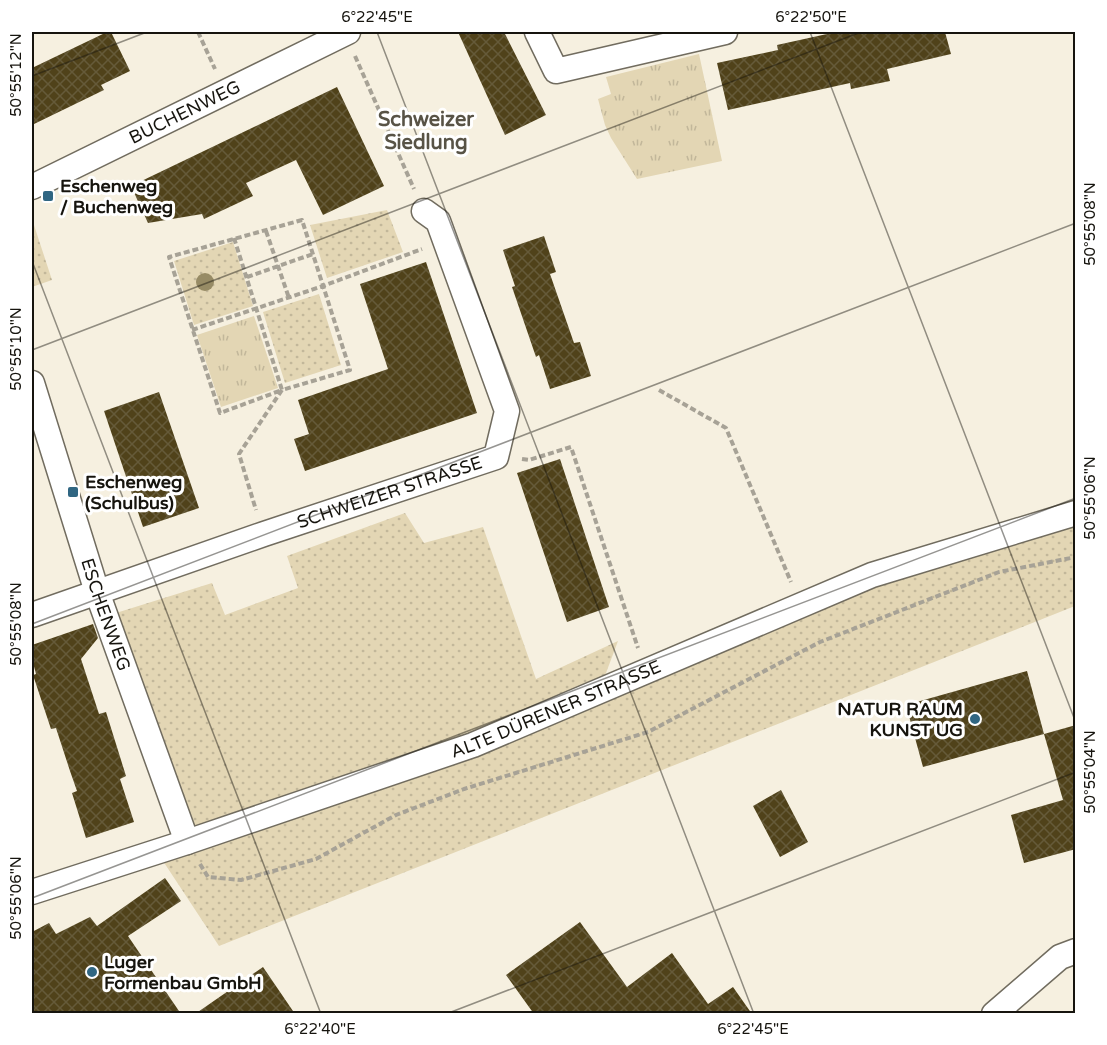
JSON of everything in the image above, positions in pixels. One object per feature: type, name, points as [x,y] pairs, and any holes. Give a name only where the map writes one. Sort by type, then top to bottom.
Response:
[{"type":"street","points":[[537,32],[556,71],[725,32]]},
{"type":"street","name":"BUCHENWEG","points":[[32,187],[341,33]]},
{"type":"street","name":"SCHWEIZER STRASSE","points":[[32,615],[264,534],[496,457],[507,411],[438,220],[424,211]]},
{"type":"street","name":"ESCHENWEG","points":[[32,383],[97,592],[187,842]]},
{"type":"street","name":"ALTE DÜRENER STRASSE","points":[[32,892],[473,745],[872,575],[1076,513]]},
{"type":"street","points":[[994,1014],[1060,957],[1076,951]]},
{"type":"path","points":[[198,32],[225,91]]},
{"type":"path","points":[[341,33],[424,211]]},
{"type":"path","points":[[302,220],[350,370],[282,390],[220,413],[170,257],[266,231],[302,220]]},
{"type":"path","points":[[266,231],[289,298]]},
{"type":"path","points":[[234,238],[282,390]]},
{"type":"path","points":[[192,330],[289,298],[445,241]]},
{"type":"path","points":[[247,277],[313,254]]},
{"type":"path","points":[[264,534],[238,454],[282,390]]},
{"type":"path","points":[[659,390],[726,428],[801,605]]},
{"type":"path","points":[[496,457],[529,460],[571,447],[645,672]]},
{"type":"path","points":[[187,842],[208,877],[241,880],[316,859],[396,815],[454,792],[648,732],[820,642],[999,572],[1076,557]]},
{"type":"green space","points":[[699,54],[722,161],[637,179],[605,125],[598,99],[611,94],[606,77]]},
{"type":"green space","points":[[387,210],[403,252],[327,278],[310,225]]},
{"type":"green space","points":[[32,219],[52,280],[32,287]]},
{"type":"green space","points":[[233,242],[253,306],[194,325],[174,261]]},
{"type":"green space","points":[[319,294],[341,365],[285,383],[263,312]]},
{"type":"green space","points":[[254,316],[278,388],[221,407],[197,335]]},
{"type":"green space","points":[[405,513],[424,543],[483,527],[536,679],[618,641],[603,681],[472,736],[190,828],[116,613],[212,583],[225,615],[298,588],[287,556]]},
{"type":"green space","points":[[1075,517],[1075,606],[219,946],[161,858],[877,580]]},
{"type":"building","points":[[111,32],[130,71],[101,85],[104,90],[32,125],[32,68]]},
{"type":"building","points":[[458,32],[504,32],[546,115],[505,135]]},
{"type":"building","points":[[836,32],[945,32],[951,54],[887,69],[890,81],[851,89],[850,83],[728,110],[717,63],[778,50],[777,45]]},
{"type":"building","points":[[337,87],[384,186],[323,215],[296,160],[246,183],[253,196],[204,219],[202,214],[148,223],[131,186]]},
{"type":"building","points":[[544,236],[556,272],[550,274],[574,343],[580,342],[591,376],[550,389],[539,355],[536,357],[512,287],[515,286],[503,250]]},
{"type":"building","points":[[426,262],[477,413],[305,471],[294,439],[309,434],[298,400],[388,369],[360,284]]},
{"type":"building","points":[[159,392],[199,508],[143,527],[104,411]]},
{"type":"building","points":[[560,459],[609,607],[567,622],[517,473]]},
{"type":"building","points":[[93,624],[98,638],[81,659],[99,714],[106,712],[126,776],[120,779],[134,822],[86,838],[72,793],[77,791],[56,728],[51,729],[33,675],[36,674],[32,659],[32,645]]},
{"type":"building","name":"NATUR RAUM KUNST UG","points":[[1027,671],[1044,734],[923,767],[906,705]]},
{"type":"building","points":[[1076,725],[1076,849],[1024,863],[1011,815],[1063,800],[1044,734]]},
{"type":"building","points":[[781,790],[808,842],[780,857],[753,806]]},
{"type":"building","name":"Luger Formenbau GmbH","points":[[165,878],[181,901],[128,936],[181,1014],[32,1014],[32,932],[49,923],[56,934],[90,917],[97,926]]},
{"type":"building","points":[[580,922],[627,987],[672,953],[708,1004],[733,987],[752,1014],[534,1014],[506,975]]},
{"type":"building","name":"Luger Formenbau GmbH","points":[[263,967],[295,1014],[195,1014]]},
{"type":"place","name":"Eschenweg / Buchenweg","points":[[48,196]]},
{"type":"place","name":"Eschenweg (Schulbus)","points":[[73,492]]},
{"type":"place","name":"NATUR RAUM KUNST UG","points":[[975,719]]},
{"type":"place","name":"Luger Formenbau GmbH","points":[[92,972]]},
{"type":"district","name":"Schweizer Siedlung","points":[[426,132]]}]
